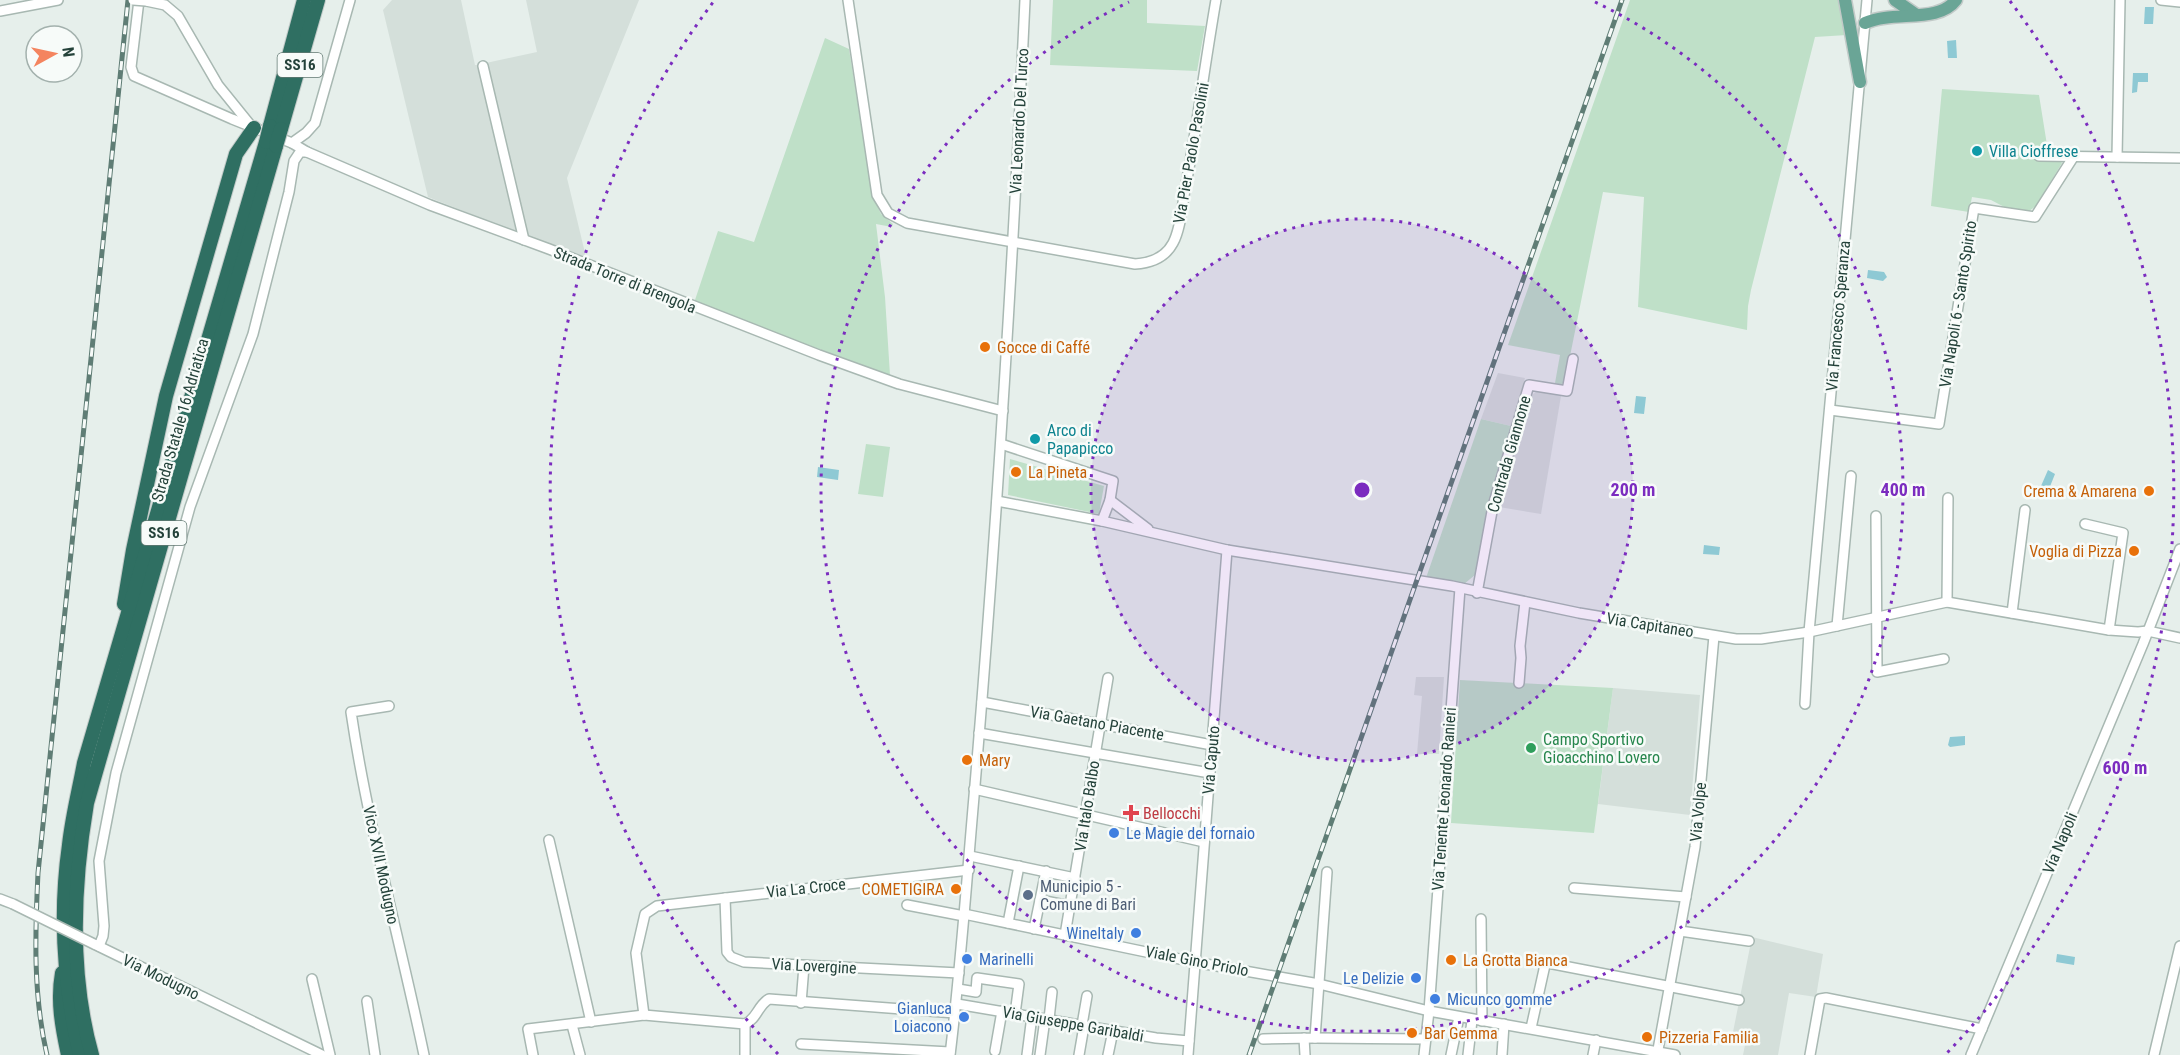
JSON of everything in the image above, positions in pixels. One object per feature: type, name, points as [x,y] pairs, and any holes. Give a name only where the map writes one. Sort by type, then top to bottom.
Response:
[{"type":"highway","name":"Strada Statale 16 Adriatica","points":[[276,128],[304,0]]},
{"type":"highway","name":"Strada Statale 16 Adriatica","points":[[70,921],[69,843],[84,763],[271,144],[318,0]]},
{"type":"highway","points":[[122,634],[130,562],[166,396],[236,154],[254,128]]},
{"type":"highway","name":"Strada Statale 16 Adriatica","points":[[70,921],[87,803],[271,144]]},
{"type":"highway","name":"SS16","points":[[70,921],[65,959],[70,1006],[80,1055]]},
{"type":"highway","name":"SS16","points":[[70,921],[92,1055]]},
{"type":"highway","points":[[65,959],[59,991],[68,1055]]},
{"type":"main road","points":[[1845,0],[1860,82]]},
{"type":"main road","points":[[1895,0],[1916,15]]},
{"type":"main road","points":[[1865,23],[1885,16],[1935,14],[1945,10],[1956,0]]},
{"type":"street","points":[[0,12],[58,0]]},
{"type":"street","points":[[133,0],[165,5],[178,16],[218,85],[254,128]]},
{"type":"street","points":[[292,143],[315,123],[350,0]]},
{"type":"street","name":"Via Pier Paolo Pasolini","points":[[848,0],[878,195],[884,208],[894,217],[907,223],[1135,264],[1158,259],[1168,251],[1174,241],[1180,218],[1216,0]]},
{"type":"street","name":"Via Leonardo Del Turco","points":[[950,1054],[969,870],[997,501],[1025,0]]},
{"type":"street","name":"Via Francesco Speranza","points":[[1805,704],[1809,632],[1868,0]]},
{"type":"street","points":[[2117,157],[2120,0]]},
{"type":"street","points":[[2161,0],[2180,2]]},
{"type":"street","name":"Strada Torre di Brengola","points":[[142,1],[130,67],[134,76],[430,205],[714,315],[899,384],[1003,411]]},
{"type":"street","points":[[483,66],[524,240]]},
{"type":"street","points":[[96,945],[103,936],[104,926],[99,861],[116,772],[190,507],[244,363],[255,326],[289,192],[294,160],[300,152],[307,152]]},
{"type":"street","points":[[2039,156],[2180,158]]},
{"type":"street","name":"Via Napoli 6 - Santo Spirito","points":[[1830,410],[1939,424],[1974,208],[2035,218],[2074,156]]},
{"type":"street","name":"Contrada Giannone","points":[[1477,593],[1493,506],[1529,385],[1567,391],[1573,359]]},
{"type":"street","points":[[1001,444],[1113,481],[1110,500],[1102,521]]},
{"type":"street","points":[[1837,626],[1851,476]]},
{"type":"street","points":[[1947,602],[1948,498]]},
{"type":"street","points":[[1110,500],[1153,532]]},
{"type":"street","name":"Via Capitaneo","points":[[997,501],[1102,521],[1227,550],[1460,588],[1579,613],[1714,636],[1761,639],[1809,632],[1947,602],[2109,630],[2148,631],[2180,638]]},
{"type":"street","points":[[2012,613],[2025,510]]},
{"type":"street","points":[[1876,516],[1877,672],[1944,659]]},
{"type":"street","points":[[2085,524],[2123,533],[2109,630]]},
{"type":"street","name":"Via Napoli","points":[[1971,1055],[2180,549]]},
{"type":"street","name":"Via Caputo","points":[[1188,1055],[1227,550]]},
{"type":"street","name":"Via Tenente Leonardo Ranieri","points":[[1424,1055],[1460,588]]},
{"type":"street","points":[[1519,683],[1525,602]]},
{"type":"street","name":"Via Volpe","points":[[1657,1053],[1695,847],[1714,636]]},
{"type":"street","name":"Via Italo Balbo","points":[[1065,935],[1108,678]]},
{"type":"street","name":"Via Gaetano Piacente","points":[[982,702],[1212,745]]},
{"type":"street","name":"Vico XVII Modugno","points":[[388,706],[351,712],[378,852],[424,1055]]},
{"type":"street","points":[[979,733],[1209,773]]},
{"type":"street","points":[[974,789],[1204,842]]},
{"type":"street","points":[[549,840],[591,1022]]},
{"type":"street","points":[[970,856],[1075,878]]},
{"type":"street","points":[[1008,924],[1019,866]]},
{"type":"street","name":"Via La Croce","points":[[644,1015],[636,953],[645,914],[657,906],[969,870]]},
{"type":"street","points":[[1034,929],[1046,872]]},
{"type":"street","points":[[1315,1038],[1327,872]]},
{"type":"street","points":[[1574,888],[1686,897]]},
{"type":"street","name":"Via Modugno","points":[[0,898],[322,1055]]},
{"type":"street","name":"Via Lovergine","points":[[725,898],[727,952],[731,957],[744,962],[959,973]]},
{"type":"street","points":[[1040,900],[1070,906]]},
{"type":"street","name":"Viale Gino Priolo","points":[[907,905],[1194,962],[1318,984],[1459,1017],[1675,1055]]},
{"type":"street","points":[[1468,1055],[1477,1020],[1482,919]]},
{"type":"street","points":[[1680,931],[1749,941]]},
{"type":"street","points":[[2154,1055],[2180,946]]},
{"type":"street","points":[[1530,1029],[1545,965],[1554,964],[1739,1000]]},
{"type":"street","points":[[801,1003],[804,966]]},
{"type":"street","points":[[958,989],[976,992],[977,978],[1019,984],[1016,1014]]},
{"type":"street","points":[[312,979],[330,1055]]},
{"type":"street","points":[[1040,1055],[1052,992]]},
{"type":"street","points":[[1079,1055],[1087,996]]},
{"type":"street","points":[[1810,1055],[1820,999],[1826,998],[1982,1029]]},
{"type":"street","name":"Via Giuseppe Garibaldi","points":[[745,1024],[752,1021],[764,1002],[769,999],[801,1003],[1002,1011],[1113,1031],[1189,1041]]},
{"type":"street","points":[[367,1001],[375,1055]]},
{"type":"street","points":[[995,1051],[1002,1011]]},
{"type":"street","points":[[533,1055],[528,1029],[644,1015],[745,1024],[745,1055]]},
{"type":"street","points":[[1027,1055],[1032,1016]]},
{"type":"street","points":[[1451,1055],[1459,1017]]},
{"type":"street","points":[[1502,1055],[1503,1024]]},
{"type":"street","points":[[572,1025],[580,1055]]},
{"type":"street","points":[[1108,1055],[1113,1031]]},
{"type":"street","points":[[1263,1039],[1305,1047],[1315,1038],[1425,1039]]},
{"type":"street","points":[[1593,1055],[1596,1040]]},
{"type":"street","points":[[801,1044],[950,1054]]},
{"type":"shaded area","points":[[392,0],[461,0],[475,65],[479,65],[519,233],[428,197],[383,10]]},
{"type":"shaded area","points":[[526,0],[639,0],[567,178],[586,257],[526,235],[486,63],[537,52]]},
{"type":"shaded area","points":[[1498,373],[1525,378],[1511,426],[1481,419]]},
{"type":"shaded area","points":[[1537,391],[1561,396],[1541,514],[1499,507],[1532,395]]},
{"type":"shaded area","points":[[1416,677],[1444,677],[1439,754],[1417,754],[1422,696],[1414,695]]},
{"type":"shaded area","points":[[1613,688],[1700,695],[1690,815],[1598,804]]},
{"type":"shaded area","points":[[1752,937],[1823,954],[1816,997],[1789,993],[1778,1055],[1743,1055],[1747,1035],[1733,1032]]},
{"type":"green space","points":[[1053,0],[1147,0],[1147,23],[1205,26],[1197,71],[1050,65]]},
{"type":"green space","points":[[1630,0],[1841,0],[1847,35],[1815,37],[1751,290],[1747,330],[1638,307],[1644,197],[1603,192],[1565,381],[1561,385],[1555,383],[1560,355],[1508,345]]},
{"type":"green space","points":[[825,38],[849,49],[873,197],[881,214],[893,224],[892,227],[876,224],[885,297],[890,375],[694,303],[718,231],[754,242]]},
{"type":"green space","points":[[1942,89],[2039,95],[2047,145],[2045,149],[2039,149],[2039,160],[2062,163],[2036,206],[2029,211],[2010,210],[1991,200],[1972,197],[1969,212],[1931,206]]},
{"type":"green space","points":[[1481,419],[1511,426],[1487,508],[1475,575],[1464,584],[1426,578]]},
{"type":"green space","points":[[866,444],[890,447],[883,497],[858,494]]},
{"type":"green space","points":[[1010,459],[1104,486],[1099,514],[1008,495]]},
{"type":"green space","name":"Campo Sportivo Gioacchino Lovero","points":[[1460,680],[1613,688],[1594,833],[1451,823]]},
{"type":"water","points":[[2145,7],[2154,7],[2153,24],[2144,24]]},
{"type":"water","points":[[1956,40],[1957,58],[1948,58],[1947,41]]},
{"type":"water","points":[[2133,73],[2148,73],[2148,82],[2138,82],[2137,92],[2132,93]]},
{"type":"water","points":[[1868,270],[1884,272],[1887,277],[1883,281],[1867,278]]},
{"type":"water","points":[[1636,396],[1646,397],[1644,414],[1634,413]]},
{"type":"water","points":[[818,467],[839,470],[838,480],[817,477]]},
{"type":"water","points":[[2048,470],[2055,474],[2049,489],[2045,489],[2041,486]]},
{"type":"water","points":[[1704,545],[1720,547],[1719,555],[1703,554]]},
{"type":"water","points":[[1965,736],[1965,745],[1950,747],[1948,745],[1950,737]]},
{"type":"water","points":[[2057,954],[2075,957],[2074,965],[2056,962]]},
{"type":"railway","points":[[47,1055],[37,987],[38,873],[128,0]]},
{"type":"railway","points":[[1249,1055],[1622,0]]},
{"type":"place","name":"Villa Cioffrese","points":[[1977,151]]},
{"type":"place","name":"Gocce di Caffé","points":[[985,347]]},
{"type":"place","name":"Arco di Papapicco","points":[[1035,439]]},
{"type":"place","name":"La Pineta","points":[[1016,472]]},
{"type":"place","name":"Crema & Amarena","points":[[2149,491]]},
{"type":"place","name":"Voglia di Pizza","points":[[2134,551]]},
{"type":"place","name":"Campo Sportivo Gioacchino Lovero","points":[[1531,748]]},
{"type":"place","name":"Mary","points":[[967,760]]},
{"type":"place","name":"Bellocchi","points":[[1131,813]]},
{"type":"place","name":"Le Magie del fornaio","points":[[1114,833]]},
{"type":"place","name":"COMETIGIRA","points":[[956,889]]},
{"type":"place","name":"Municipio 5 - Comune di Bari","points":[[1028,895]]},
{"type":"place","name":"WineItaly","points":[[1136,933]]},
{"type":"place","name":"Marinelli","points":[[967,959]]},
{"type":"place","name":"La Grotta Bianca","points":[[1451,960]]},
{"type":"place","name":"Le Delizie","points":[[1416,978]]},
{"type":"place","name":"Micunco gomme","points":[[1435,999]]},
{"type":"place","name":"Gianluca Loiacono","points":[[964,1017]]},
{"type":"place","name":"Bar Gemma","points":[[1412,1033]]},
{"type":"place","name":"Pizzeria Familia","points":[[1647,1037]]}]
